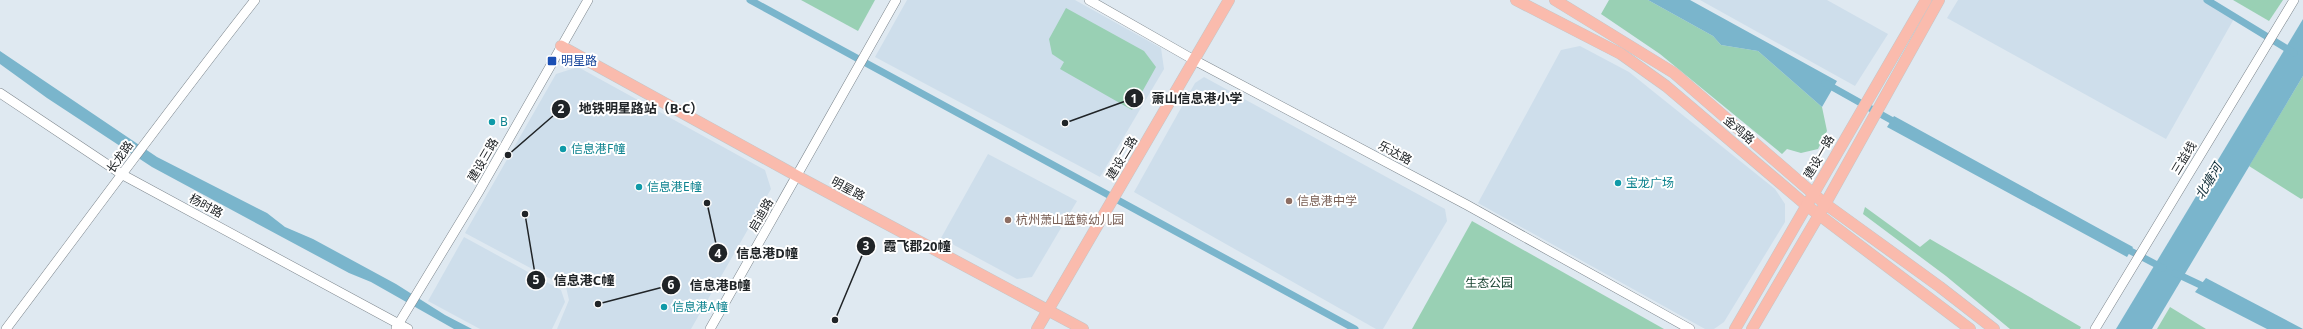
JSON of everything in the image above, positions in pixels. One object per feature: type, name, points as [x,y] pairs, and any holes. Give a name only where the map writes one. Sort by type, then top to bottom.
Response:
[{"type":"main road","name":"建设二路","points":[[1038,329],[1106,209],[1229,0]]},
{"type":"main road","name":"金鸡路","points":[[1516,0],[1621,54],[1666,86],[1806,205],[1970,329]]},
{"type":"main road","name":"金鸡路","points":[[1555,0],[1674,73],[1812,194],[1994,329]]},
{"type":"main road","name":"建设一路","points":[[1735,329],[1926,0]]},
{"type":"main road","points":[[1752,329],[1819,215],[1824,203],[1938,0]]},
{"type":"main road","name":"明星路","points":[[561,46],[797,176],[1082,329]]},
{"type":"street","name":"长龙路","points":[[6,329],[123,175],[144,144],[255,0]]},
{"type":"street","name":"建设三路","points":[[396,326],[478,193],[588,0]]},
{"type":"street","name":"启迪路","points":[[710,329],[896,0]]},
{"type":"street","name":"乐达路","points":[[1089,0],[1194,60],[1466,205],[1690,329]]},
{"type":"street","name":"三益线","points":[[2096,329],[2294,0]]},
{"type":"street","name":"杨时路","points":[[0,93],[123,175],[396,326],[408,329]]},
{"type":"shaded area","points":[[907,0],[1075,0],[1161,48],[1164,69],[1100,177],[875,57]]},
{"type":"shaded area","points":[[1700,0],[1827,0],[1888,34],[1855,86]]},
{"type":"shaded area","points":[[1958,0],[2207,0],[2235,17],[2166,139],[1947,18]]},
{"type":"shaded area","name":"宝龙广场","points":[[1580,46],[1629,72],[1775,189],[1785,204],[1785,222],[1724,322],[1714,329],[1705,329],[1478,203],[1561,50]]},
{"type":"shaded area","points":[[578,67],[765,170],[771,189],[691,329],[557,329],[569,300],[566,287],[465,233],[556,74]]},
{"type":"shaded area","name":"信息港中学","points":[[1204,77],[1445,209],[1447,221],[1383,329],[1376,329],[1134,192],[1195,83]]},
{"type":"shaded area","name":"杭州萧山蓝鲸幼儿园","points":[[988,154],[1077,201],[1032,277],[1017,279],[941,238]]},
{"type":"shaded area","points":[[464,237],[561,290],[565,302],[552,329],[480,329],[428,301]]},
{"type":"green space","points":[[801,0],[875,0],[858,31]]},
{"type":"green space","points":[[1609,0],[1648,0],[1713,36],[1721,45],[1758,51],[1822,107],[1827,131],[1818,149],[1801,153],[1787,149],[1782,154],[1660,54],[1601,14]]},
{"type":"green space","points":[[2233,0],[2283,0],[2269,21]]},
{"type":"green space","points":[[1066,8],[1144,51],[1156,67],[1132,110],[1060,69],[1064,62],[1052,54],[1049,39]]},
{"type":"green space","points":[[2303,76],[2303,198],[2301,199],[2249,166]]},
{"type":"green space","points":[[1865,207],[1920,247],[1930,239],[2081,327],[2080,329],[2010,329],[1946,276],[1863,214]]},
{"type":"green space","name":"生态公园","points":[[1472,221],[1664,329],[1412,329]]},
{"type":"green space","points":[[2170,307],[2206,329],[2157,329]]},
{"type":"water","points":[[1648,0],[1690,0],[1837,81],[1822,107],[1758,51],[1721,45],[1713,36]]},
{"type":"water","name":"北塘河","points":[[2303,19],[2303,76],[2152,329],[2116,329]]},
{"type":"water","points":[[0,51],[157,157],[267,213],[285,227],[313,239],[396,284],[445,315],[472,329],[454,329],[371,282],[349,273],[152,167],[47,98],[0,64]]},
{"type":"water","points":[[1894,116],[2133,247],[2127,257],[1887,127]]},
{"type":"water","points":[[2206,278],[2303,329],[2267,329],[2195,292]]},
{"type":"waterway","points":[[750,0],[1355,329]]},
{"type":"waterway","points":[[2207,0],[2294,53]]},
{"type":"waterway","points":[[1825,83],[1900,125]]},
{"type":"waterway","points":[[2123,247],[2163,268]]},
{"type":"waterway","points":[[2175,273],[2209,289]]},
{"type":"place","name":"明星路","points":[[552,61]]},
{"type":"place","name":"B","points":[[492,122]]},
{"type":"place","name":"萧山信息港小学","points":[[1065,123]]},
{"type":"place","name":"信息港F幢","points":[[563,149]]},
{"type":"place","name":"地铁明星路站（B·C）","points":[[508,155]]},
{"type":"place","name":"宝龙广场","points":[[1618,183]]},
{"type":"place","name":"信息港E幢","points":[[639,187]]},
{"type":"place","name":"信息港中学","points":[[1289,201]]},
{"type":"place","name":"信息港D幢","points":[[707,203]]},
{"type":"place","name":"信息港C幢","points":[[525,214]]},
{"type":"place","name":"杭州萧山蓝鲸幼儿园","points":[[1008,220]]},
{"type":"place","name":"信息港B幢","points":[[598,304]]},
{"type":"place","name":"信息港A幢","points":[[664,307]]},
{"type":"place","name":"霞飞郡20幢","points":[[835,320]]}]
